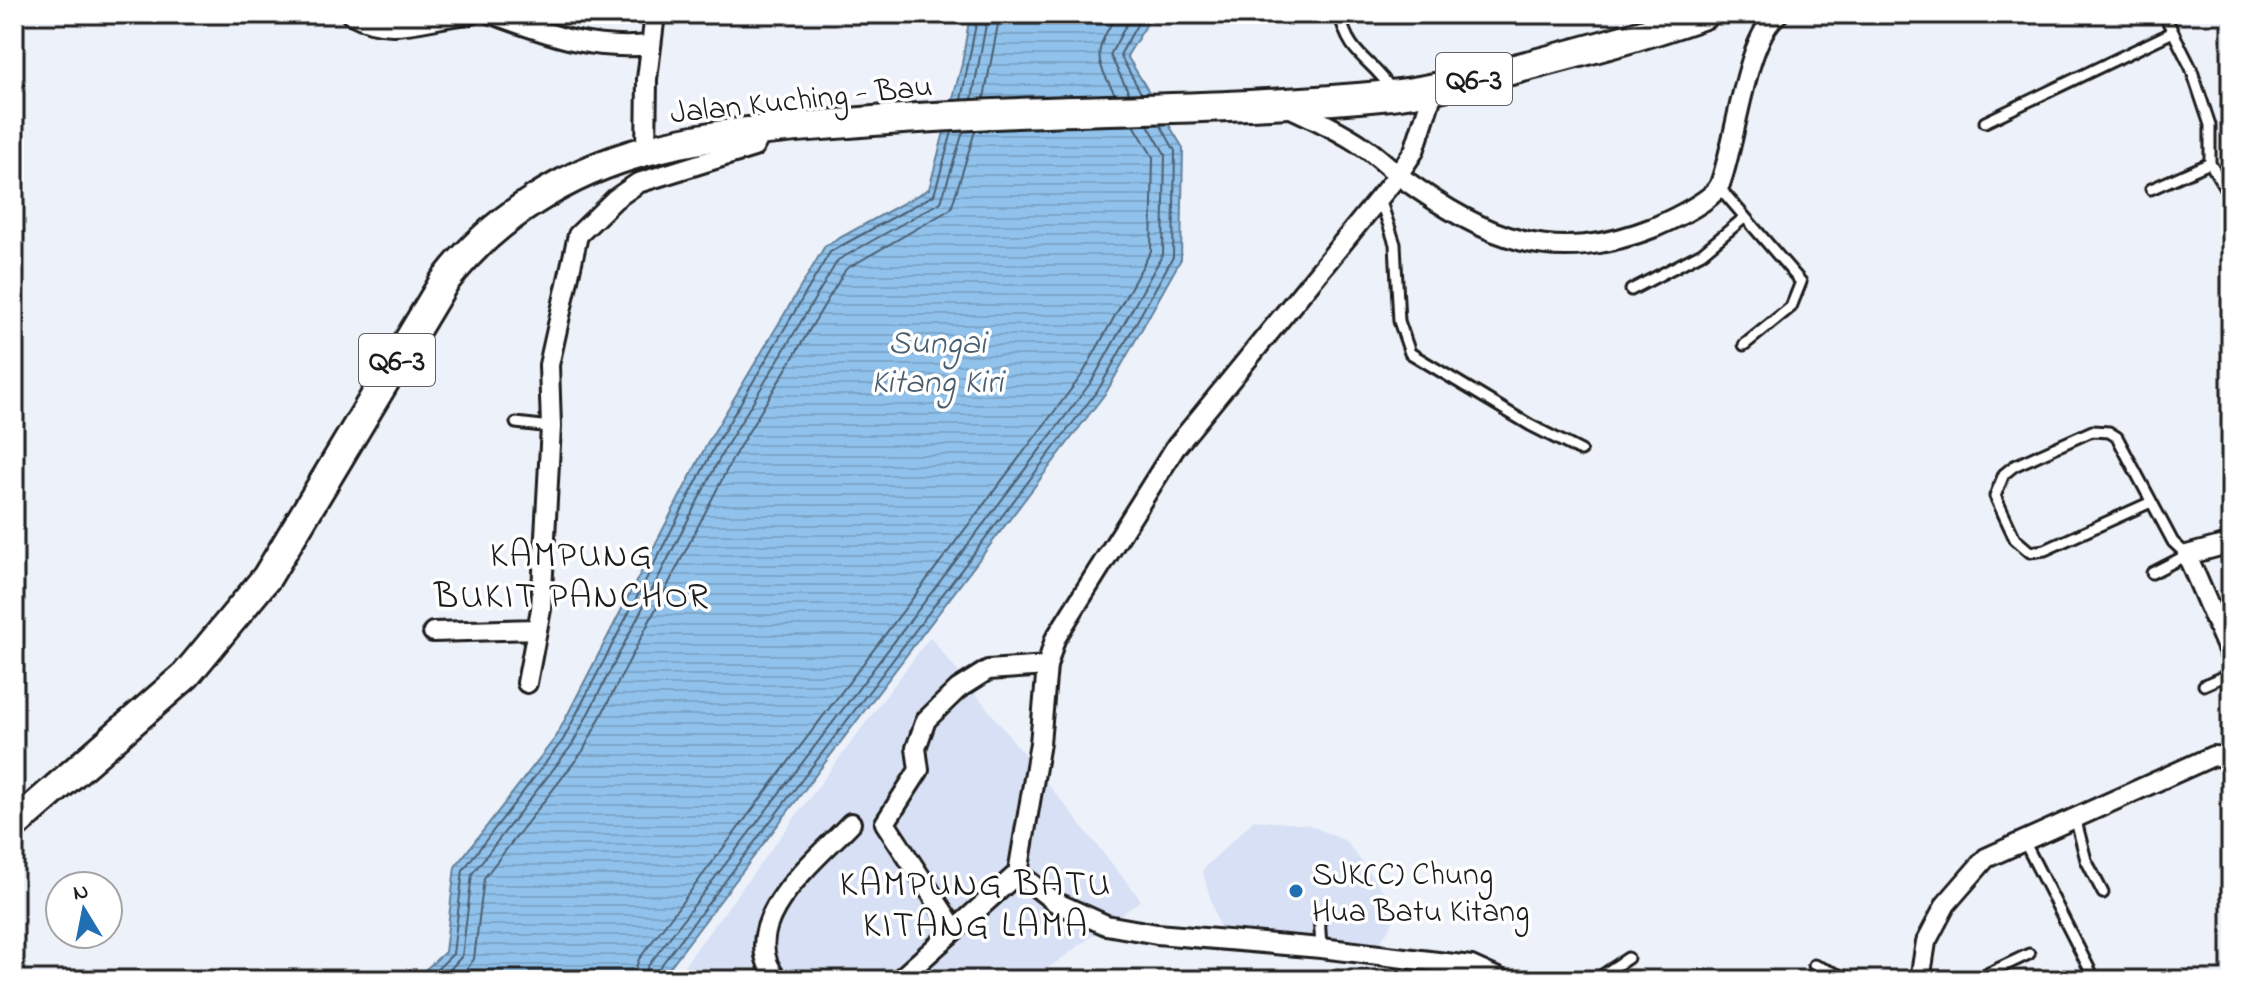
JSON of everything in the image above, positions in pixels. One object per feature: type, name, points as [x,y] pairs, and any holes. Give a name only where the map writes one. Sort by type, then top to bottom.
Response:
[{"type":"main road","name":"Jalan Kuching - Bau","points":[[14,825],[186,675],[267,577],[444,282],[462,259],[528,203],[573,179],[646,151],[763,130],[917,117],[1284,104],[1394,95],[1434,89],[1625,42],[1704,14]]},
{"type":"street","points":[[351,14],[373,26],[394,26],[471,14]]},
{"type":"street","points":[[492,14],[571,42],[602,47],[650,45]]},
{"type":"street","points":[[646,151],[650,45],[655,14]]},
{"type":"street","points":[[1284,104],[1366,148],[1398,175],[1453,212],[1511,241],[1544,246],[1587,246],[1633,236],[1679,218],[1719,187],[1756,49],[1767,22],[1778,14]]},
{"type":"street","points":[[899,980],[1018,873],[1040,743],[1047,666],[1055,639],[1175,448],[1398,175],[1414,151],[1434,89]]},
{"type":"street","points":[[527,683],[541,609],[551,427],[552,339],[578,235],[615,199],[638,183],[754,147],[763,130]]},
{"type":"street","points":[[2231,543],[2187,555],[2231,657]]},
{"type":"street","points":[[433,632],[537,629]]},
{"type":"street","points":[[955,930],[885,823],[919,770],[916,748],[926,720],[958,689],[988,670],[1047,666]]},
{"type":"street","points":[[1920,980],[1926,942],[1946,904],[1986,858],[2076,821],[2213,756],[2231,757]]},
{"type":"street","points":[[778,980],[765,958],[763,938],[771,915],[785,893],[851,823]]},
{"type":"street","points":[[1018,873],[1055,902],[1106,925],[1157,934],[1321,948],[1471,966],[1502,980]]},
{"type":"lane","points":[[1340,14],[1349,44],[1380,71],[1394,95]]},
{"type":"lane","points":[[2164,14],[2191,68],[2210,125],[2210,163],[2231,198]]},
{"type":"lane","points":[[1985,122],[2171,33]]},
{"type":"lane","points":[[2151,189],[2210,163]]},
{"type":"lane","points":[[1719,187],[1801,282],[1791,307],[1744,345]]},
{"type":"lane","points":[[1380,199],[1395,244],[1399,321],[1410,353],[1530,425],[1581,451]]},
{"type":"lane","points":[[1631,290],[1702,253],[1744,218]]},
{"type":"lane","points":[[516,423],[551,427]]},
{"type":"lane","points":[[2149,503],[2045,550],[2030,552],[2015,539],[1995,496],[1997,484],[2014,466],[2092,431],[2109,432],[2117,437],[2149,503],[2173,542],[2187,555],[2152,573]]},
{"type":"lane","points":[[2204,685],[2231,673]]},
{"type":"lane","points":[[2076,821],[2086,860],[2103,893]]},
{"type":"lane","points":[[2024,841],[2095,980]]},
{"type":"lane","points":[[1319,914],[1321,948]]},
{"type":"lane","points":[[1974,980],[2029,954]]},
{"type":"lane","points":[[1595,980],[1628,958]]},
{"type":"lane","points":[[1814,965],[1852,980]]},
{"type":"shaded area","points":[[930,637],[1141,900],[1032,980],[698,980],[683,967]]},
{"type":"shaded area","name":"SJK(C) Chung Hua Batu Kitang","points":[[1254,820],[1309,825],[1346,841],[1399,912],[1378,946],[1220,930],[1202,870]]},
{"type":"water","name":"Sungai Kitang Kiri","points":[[970,14],[1153,14],[1127,56],[1183,148],[1181,259],[1107,391],[660,980],[414,980],[445,952],[455,867],[556,737],[708,442],[825,246],[929,189],[962,64]]},
{"type":"place","name":"SJK(C) Chung Hua Batu Kitang","points":[[1296,891]]},
{"type":"district","name":"KAMPUNG BUKIT PANCHOR","points":[[572,574]]},
{"type":"district","name":"KAMPUNG BATU KITANG LAMA","points":[[976,902]]}]
